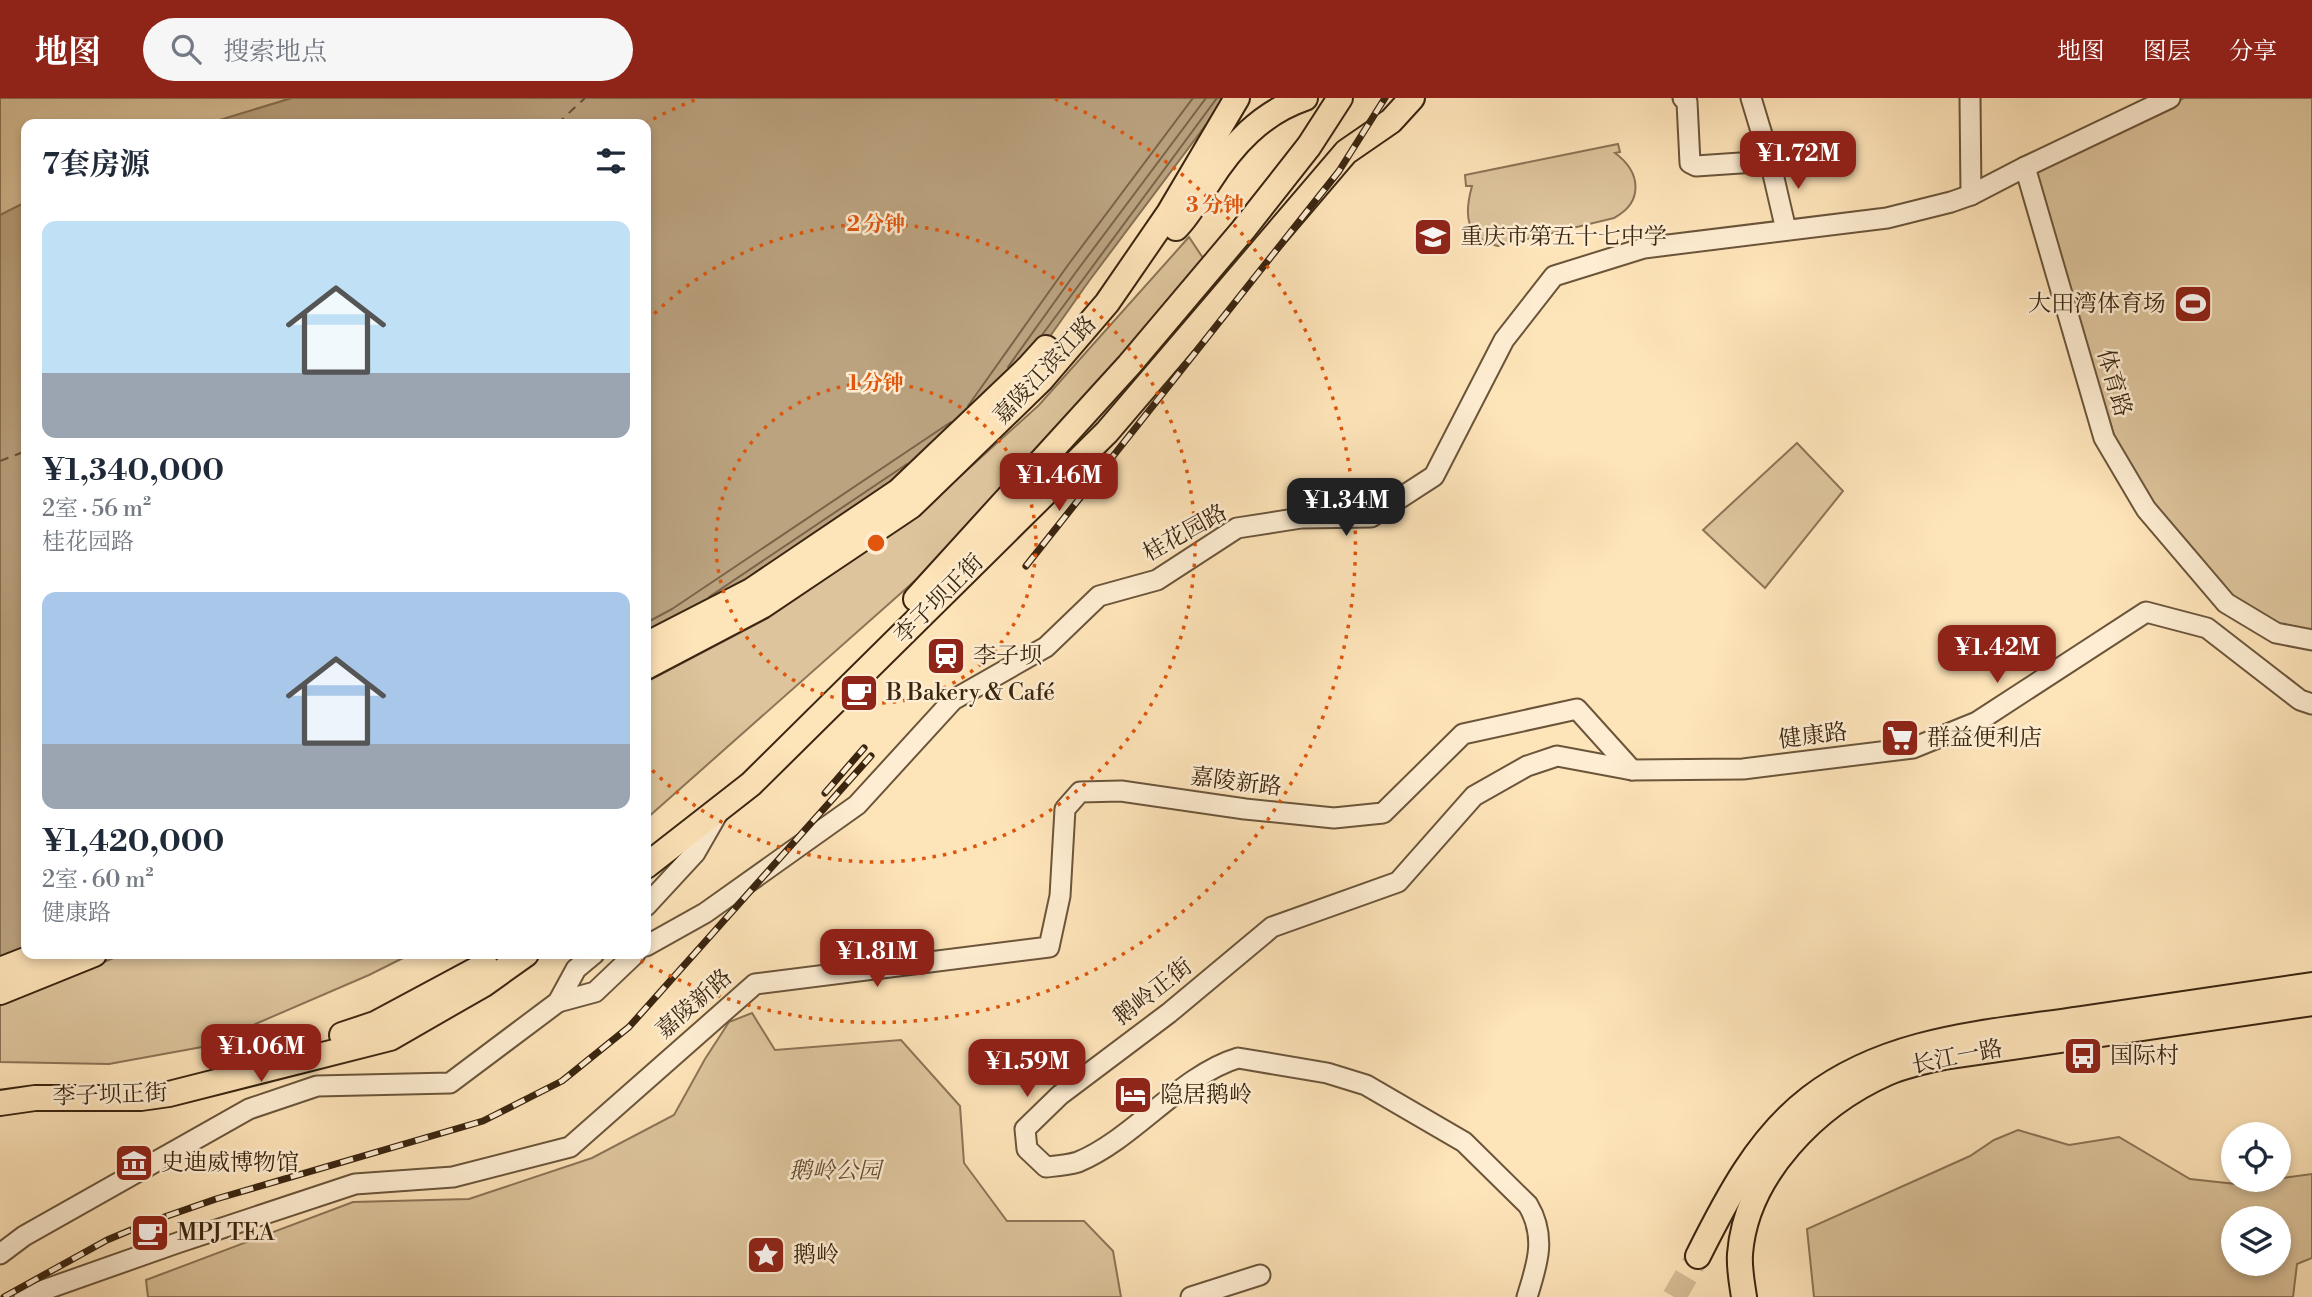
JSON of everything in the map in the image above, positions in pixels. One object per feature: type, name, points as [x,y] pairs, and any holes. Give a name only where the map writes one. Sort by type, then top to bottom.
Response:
[{"type":"main road","name":"嘉陵江滨江路","points":[[651,642],[751,592],[899,491],[1028,369],[1094,292],[1161,203],[1219,98]]},
{"type":"main road","name":"嘉陵江滨江路","points":[[651,664],[762,606],[911,506],[1041,380],[1107,303],[1169,213],[1237,98]]},
{"type":"main road","points":[[1107,303],[1182,222],[1221,163],[1245,134],[1270,115],[1305,98]]},
{"type":"main road","name":"李子坝正街","points":[[651,841],[714,794],[786,731],[933,582],[1129,365],[1243,230],[1301,157],[1340,98]]},
{"type":"main road","name":"李子坝正街","points":[[651,862],[721,809],[789,747],[1107,432],[1346,152],[1391,121],[1412,98]]},
{"type":"main road","points":[[0,970],[28,959]]},
{"type":"main road","points":[[0,992],[82,959]]},
{"type":"main road","name":"李子坝正街","points":[[0,1087],[33,1083],[139,1082],[166,1079],[305,1048],[375,1024],[492,959]]},
{"type":"main road","name":"李子坝正街","points":[[0,1103],[35,1098],[141,1098],[169,1094],[390,1038],[484,984],[519,959]]},
{"type":"main road","name":"长江一路","points":[[1742,1287],[1732,1248],[1725,1244],[1711,1244],[1698,1256],[1737,1183],[1773,1132],[1811,1097],[1855,1070],[1882,1057],[1943,1039],[2312,985]]},
{"type":"main road","name":"长江一路","points":[[1742,1287],[1740,1254],[1748,1217],[1755,1199],[1777,1163],[1822,1113],[1863,1085],[1889,1072],[1944,1057],[2312,1003]]},
{"type":"street","points":[[1683,98],[1687,102],[1690,163],[1696,166],[1770,161]]},
{"type":"street","points":[[1751,98],[1770,161],[1786,230]]},
{"type":"street","points":[[1970,98],[1972,195]]},
{"type":"street","points":[[2025,167],[2170,98]]},
{"type":"street","name":"桂花园路","points":[[651,944],[705,913],[857,805],[953,700],[1046,647],[1099,596],[1157,580],[1237,528],[1301,518],[1371,517],[1434,476],[1504,340],[1554,276],[1644,248],[1887,218],[1972,195],[2025,167]]},
{"type":"street","name":"体育路","points":[[2025,167],[2104,438],[2146,509],[2226,603],[2276,633],[2312,640]]},
{"type":"street","name":"健康路","points":[[1632,770],[1743,769],[1913,748],[1976,722],[2146,612],[2207,628],[2300,700],[2312,704]]},
{"type":"street","name":"嘉陵新路","points":[[24,1297],[355,1184],[453,1177],[570,1147],[755,984],[1049,947],[1060,896],[1065,809],[1080,792],[1121,790],[1245,809],[1334,818],[1383,813],[1463,734],[1577,709],[1632,770]]},
{"type":"street","name":"鹅岭正街","points":[[1527,1297],[1540,1246],[1535,1217],[1528,1206],[1464,1142],[1366,1085],[1327,1073],[1238,1058],[1225,1062],[1203,1076],[1101,1150],[1076,1163],[1046,1167],[1027,1149],[1025,1129],[1060,1095],[1169,1013],[1272,927],[1398,882],[1474,796],[1527,766],[1557,756],[1632,770]]},
{"type":"street","points":[[651,901],[695,853],[721,809]]},
{"type":"street","points":[[558,1002],[576,969],[588,959]]},
{"type":"street","points":[[0,1254],[24,1236],[249,1109],[317,1086],[450,1083],[558,1002],[595,992],[630,959]]},
{"type":"street","points":[[1191,1297],[1260,1275]]},
{"type":"green space","points":[[0,98],[292,98],[223,119],[21,119],[21,204],[0,215]]},
{"type":"green space","name":"大田湾体育场","points":[[2184,98],[2312,98],[2312,632],[2278,624],[2229,595],[2152,503],[2114,435],[2034,172]]},
{"type":"green space","points":[[1618,144],[1620,152],[1615,153],[1630,169],[1636,187],[1630,204],[1614,218],[1498,246],[1487,242],[1473,231],[1468,216],[1472,186],[1466,186],[1465,175]]},
{"type":"green space","points":[[1189,237],[1203,258],[1087,401],[918,578],[651,815],[651,679],[768,618],[913,519],[1039,405]]},
{"type":"green space","points":[[1797,443],[1843,491],[1765,588],[1703,530]]},
{"type":"green space","points":[[111,959],[401,959],[202,1047],[109,1064],[0,1062],[0,1005]]},
{"type":"green space","name":"鹅岭公园","points":[[752,1013],[775,1050],[901,1040],[960,1106],[964,1163],[1007,1221],[1084,1221],[1113,1251],[1121,1297],[148,1297],[146,1280],[353,1202],[469,1199],[592,1158],[674,1115],[729,1022]]},
{"type":"green space","points":[[2018,1130],[2069,1145],[2119,1137],[2190,1179],[2221,1182],[2221,1192],[2291,1192],[2291,1177],[2312,1174],[2312,1258],[2297,1264],[2293,1297],[1814,1297],[1807,1229],[1970,1156],[1994,1140]]},
{"type":"water","points":[[292,98],[1226,98],[1089,281],[981,434],[651,650],[651,119],[223,119]]},
{"type":"water","points":[[21,204],[21,959],[42,959],[0,964],[0,215]]},
{"type":"ferry route","points":[[562,119],[585,98]]},
{"type":"ferry route","points":[[0,461],[21,453]]},
{"type":"tunnel","points":[[1674,1297],[1698,1256]]},
{"type":"railway","points":[[1026,566],[1339,171],[1385,98]]},
{"type":"railway","points":[[825,793],[864,748]]},
{"type":"railway","points":[[4,1297],[107,1240],[150,1222],[216,1199],[483,1121],[562,1081],[629,1027],[871,756]]},
{"type":"place","name":"重庆市第五十七中学","points":[[1433,237]]},
{"type":"place","name":"大田湾体育场","points":[[2193,304]]},
{"type":"place","name":"李子坝","points":[[946,656]]},
{"type":"place","name":"B Bakery & Café","points":[[859,693]]},
{"type":"place","name":"群益便利店","points":[[1900,738]]},
{"type":"place","name":"国际村","points":[[2083,1056]]},
{"type":"place","name":"隐居鹅岭","points":[[1133,1095]]},
{"type":"place","name":"史迪威博物馆","points":[[134,1163]]},
{"type":"place","name":"MPJ TEA","points":[[150,1233]]},
{"type":"place","name":"鹅岭","points":[[766,1255]]}]
